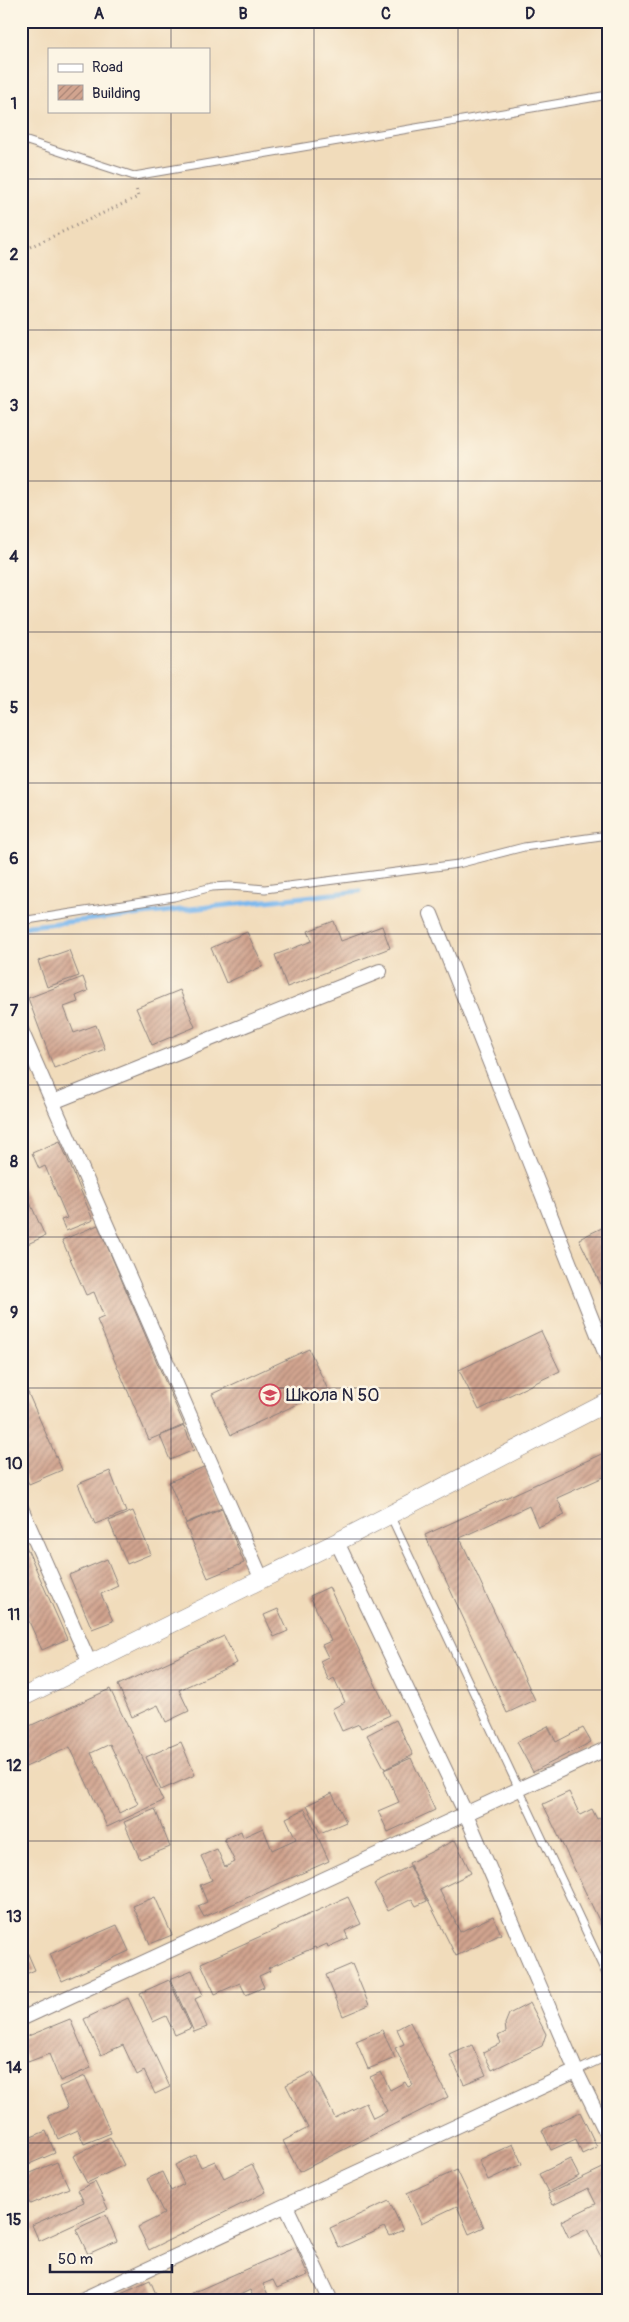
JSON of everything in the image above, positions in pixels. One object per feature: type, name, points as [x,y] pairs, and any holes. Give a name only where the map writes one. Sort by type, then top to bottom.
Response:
[{"type":"street","points":[[431,914],[608,1360]]},
{"type":"street","points":[[53,1102],[380,971]]},
{"type":"street","points":[[21,1030],[262,1580]]},
{"type":"street","points":[[21,1698],[262,1580],[608,1402]]},
{"type":"street","points":[[21,1508],[90,1664]]},
{"type":"street","points":[[337,1542],[466,1814],[576,2071],[608,2136]]},
{"type":"street","points":[[21,2019],[608,1748]]},
{"type":"street","points":[[79,2301],[576,2071]]},
{"type":"street","points":[[286,2206],[331,2301]]},
{"type":"lane","points":[[21,139],[134,176],[608,95]]},
{"type":"lane","points":[[21,921],[174,897],[212,887],[230,886],[265,889],[458,864],[524,847],[608,836]]},
{"type":"lane","points":[[390,1515],[608,1978]]},
{"type":"lane","points":[[576,2071],[608,2056]]},
{"type":"path","points":[[21,251],[138,197],[134,176]]},
{"type":"building","points":[[334,921],[341,941],[382,926],[390,948],[287,987],[275,955],[312,941],[308,931]]},
{"type":"building","points":[[247,932],[263,966],[226,983],[211,948]]},
{"type":"building","points":[[69,950],[79,976],[47,987],[38,961]]},
{"type":"building","points":[[83,977],[88,991],[76,996],[78,1002],[64,1007],[74,1033],[96,1025],[105,1049],[54,1068],[28,998]]},
{"type":"building","points":[[180,990],[195,1027],[152,1045],[136,1008]]},
{"type":"building","points":[[60,1141],[93,1220],[66,1231],[61,1220],[67,1218],[45,1166],[39,1169],[32,1153]]},
{"type":"building","points":[[21,1183],[45,1236],[21,1247]]},
{"type":"building","points":[[98,1225],[184,1425],[149,1440],[97,1320],[104,1317],[94,1292],[86,1295],[62,1240]]},
{"type":"building","points":[[608,1225],[608,1299],[579,1239]]},
{"type":"building","points":[[541,1331],[560,1371],[479,1410],[459,1370]]},
{"type":"building","points":[[309,1349],[328,1390],[231,1435],[212,1394]]},
{"type":"building","points":[[21,1377],[62,1470],[29,1484],[21,1467]]},
{"type":"building","points":[[184,1426],[194,1450],[170,1460],[160,1436]]},
{"type":"building","points":[[608,1451],[608,1475],[557,1498],[565,1515],[538,1527],[529,1506],[460,1538],[535,1700],[507,1713],[425,1535]]},
{"type":"building","points":[[206,1466],[224,1507],[186,1523],[169,1482]]},
{"type":"building","points":[[110,1471],[126,1512],[95,1524],[78,1484]]},
{"type":"building","points":[[222,1509],[244,1563],[208,1578],[185,1524]]},
{"type":"building","points":[[133,1511],[151,1554],[127,1564],[109,1521]]},
{"type":"building","points":[[25,1544],[67,1639],[42,1650],[21,1604],[21,1545]]},
{"type":"building","points":[[107,1559],[118,1586],[101,1594],[113,1621],[92,1629],[69,1575]]},
{"type":"building","points":[[329,1587],[390,1715],[361,1728],[359,1724],[342,1731],[332,1709],[345,1702],[334,1678],[329,1681],[320,1661],[328,1657],[322,1645],[331,1641],[310,1596]]},
{"type":"building","points":[[278,1609],[288,1631],[274,1637],[264,1615]]},
{"type":"building","points":[[224,1636],[237,1663],[179,1690],[189,1711],[166,1722],[158,1705],[132,1717],[118,1685]]},
{"type":"building","points":[[110,1689],[163,1801],[107,1827],[70,1747],[21,1769],[21,1730]],"holes":[[[110,1744],[138,1804],[119,1813],[91,1753]]]},
{"type":"building","points":[[396,1720],[413,1755],[385,1769],[367,1735]]},
{"type":"building","points":[[548,1726],[556,1742],[583,1728],[591,1742],[533,1772],[517,1742]]},
{"type":"building","points":[[181,1742],[195,1775],[161,1790],[146,1757]]},
{"type":"building","points":[[411,1758],[435,1810],[388,1832],[378,1811],[399,1802],[384,1770]]},
{"type":"building","points":[[569,1792],[580,1815],[592,1809],[597,1819],[608,1814],[608,1939],[543,1804]]},
{"type":"building","points":[[332,1793],[346,1822],[320,1833],[307,1805]]},
{"type":"building","points":[[155,1809],[170,1847],[140,1859],[124,1822]]},
{"type":"building","points":[[305,1809],[329,1861],[204,1917],[198,1906],[207,1902],[200,1885],[212,1880],[201,1856],[217,1849],[225,1867],[235,1862],[224,1839],[241,1831],[243,1837],[263,1828],[272,1850],[296,1839],[286,1818]]},
{"type":"building","points":[[455,1840],[471,1873],[439,1889],[460,1932],[493,1916],[501,1934],[456,1956],[409,1863]]},
{"type":"building","points":[[410,1866],[427,1901],[416,1906],[412,1899],[388,1911],[374,1884]]},
{"type":"building","points":[[155,1897],[172,1935],[150,1944],[133,1906]]},
{"type":"building","points":[[348,1897],[361,1924],[345,1931],[348,1938],[328,1947],[327,1944],[316,1949],[315,1947],[268,1968],[270,1971],[259,1976],[264,1987],[246,1995],[240,1983],[215,1994],[201,1963]]},
{"type":"building","points":[[117,1925],[129,1951],[62,1981],[50,1954]]},
{"type":"building","points":[[25,1947],[35,1970],[21,1976],[21,1949]]},
{"type":"building","points":[[352,1964],[369,2005],[343,2016],[326,1975]]},
{"type":"building","points":[[192,1970],[203,1995],[195,1999],[207,2027],[194,2032],[170,1979]]},
{"type":"building","points":[[169,1980],[191,2028],[175,2035],[166,2016],[153,2022],[140,1993]]},
{"type":"building","points":[[128,1998],[170,2087],[155,2094],[144,2071],[137,2075],[123,2045],[101,2055],[84,2019]]},
{"type":"building","points":[[530,2003],[546,2034],[542,2046],[492,2070],[483,2052],[501,2043],[498,2036],[506,2032],[505,2024],[509,2014]]},
{"type":"building","points":[[70,2019],[91,2068],[60,2081],[49,2054],[28,2062],[21,2046],[21,2039]]},
{"type":"building","points":[[410,2022],[448,2097],[299,2172],[283,2141],[308,2128],[286,2085],[312,2072],[335,2118],[366,2103],[373,2118],[387,2111],[370,2077],[381,2072],[390,2090],[405,2082],[408,2087],[413,2085],[395,2048],[404,2044],[397,2029]]},
{"type":"building","points":[[382,2030],[395,2058],[368,2069],[356,2041]]},
{"type":"building","points":[[472,2045],[486,2075],[464,2084],[450,2055]]},
{"type":"building","points":[[85,2076],[111,2133],[84,2144],[78,2130],[58,2139],[48,2116],[68,2108],[59,2087]]},
{"type":"building","points":[[580,2112],[597,2147],[582,2154],[576,2139],[551,2150],[542,2130]]},
{"type":"building","points":[[46,2131],[55,2153],[27,2165],[21,2151],[21,2141]]},
{"type":"building","points":[[110,2137],[124,2165],[87,2183],[73,2156]]},
{"type":"building","points":[[513,2144],[522,2164],[488,2180],[479,2160]]},
{"type":"building","points":[[195,2155],[201,2167],[215,2161],[224,2178],[252,2164],[266,2192],[149,2250],[138,2227],[164,2214],[147,2179],[162,2172],[171,2191],[184,2184],[175,2165]]},
{"type":"building","points":[[570,2159],[579,2176],[548,2192],[539,2174]]},
{"type":"building","points":[[57,2162],[69,2188],[30,2204],[21,2183],[21,2177]]},
{"type":"building","points":[[607,2166],[608,2271],[587,2229],[569,2238],[561,2221],[596,2204],[588,2188],[553,2205],[548,2194]]},
{"type":"building","points":[[457,2170],[484,2227],[469,2234],[457,2206],[421,2223],[407,2193]]},
{"type":"building","points":[[95,2182],[108,2209],[39,2241],[32,2225],[84,2202],[78,2190]]},
{"type":"building","points":[[389,2201],[403,2230],[390,2236],[385,2227],[339,2248],[330,2228]]},
{"type":"building","points":[[106,2215],[117,2241],[88,2254],[76,2229]]},
{"type":"building","points":[[296,2247],[308,2275],[277,2288],[273,2280],[263,2284],[271,2301],[255,2301],[250,2290],[240,2295],[243,2301],[193,2301],[190,2294]]},
{"type":"building","points":[[150,2280],[159,2301],[125,2301],[121,2293]]},
{"type":"waterway","points":[[21,929],[29,926],[360,891]]},
{"type":"place","name":"Школа N 50","points":[[270,1395]]}]
